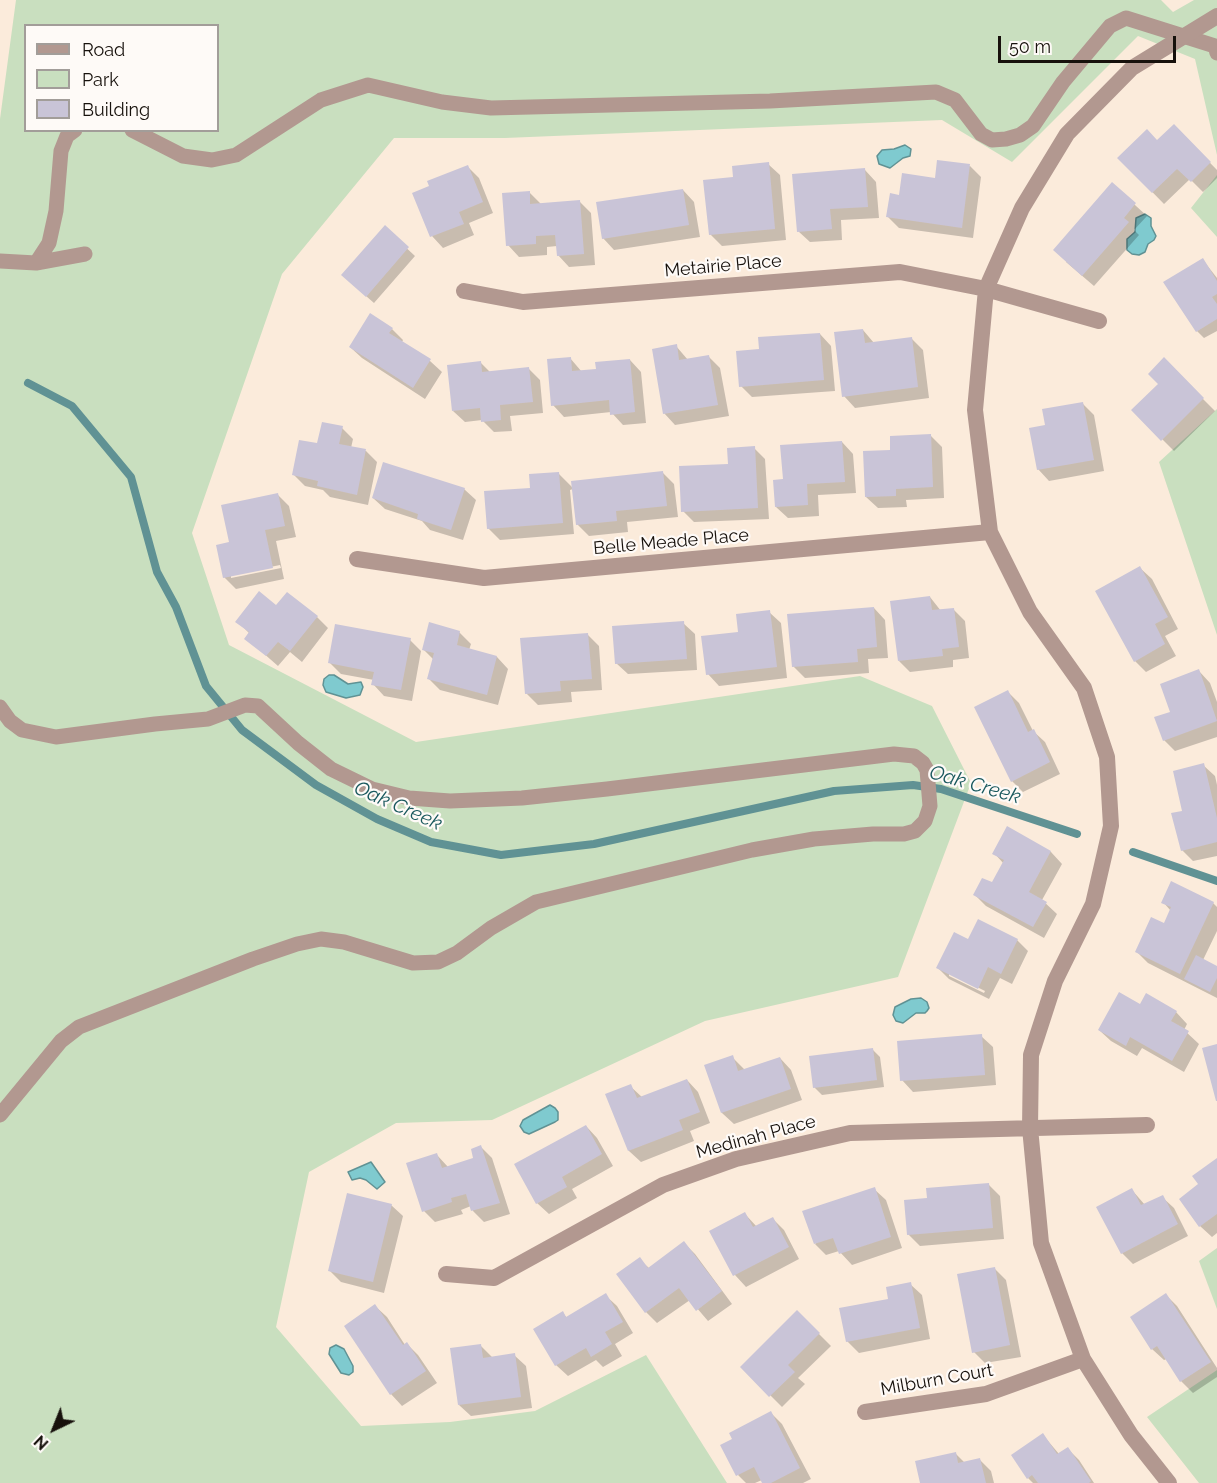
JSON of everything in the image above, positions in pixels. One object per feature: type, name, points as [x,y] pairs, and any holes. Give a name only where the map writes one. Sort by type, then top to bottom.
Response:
[{"type":"street","points":[[1169,1483],[1131,1435],[1083,1359],[1041,1243],[1030,1128],[1031,1055],[1055,981],[1093,904],[1111,826],[1107,757],[1084,688],[1030,612],[990,532],[975,410],[986,289],[1022,208],[1067,134],[1132,68],[1217,16]]},
{"type":"street","name":"Metairie Place","points":[[464,291],[523,302],[900,272],[986,289],[1099,321]]},
{"type":"street","name":"Belle Meade Place","points":[[357,559],[484,578],[990,532]]},
{"type":"street","name":"Medinah Place","points":[[446,1274],[495,1278],[663,1185],[736,1159],[850,1133],[1147,1125]]},
{"type":"street","name":"Milburn Court","points":[[865,1412],[986,1394],[1083,1359]]},
{"type":"lane","points":[[136,132],[183,156],[212,160],[236,155],[321,100],[368,85],[442,102],[491,108],[758,102],[936,92],[955,100],[981,134],[992,140],[1006,139],[1020,135],[1033,126],[1063,82],[1110,26],[1126,18],[1180,37],[1215,46],[1217,54]]},
{"type":"lane","points":[[36,263],[49,243],[56,211],[61,151],[67,136],[72,132]]},
{"type":"lane","points":[[0,261],[36,263],[85,254]]},
{"type":"lane","points":[[0,707],[10,721],[22,730],[56,737],[155,723],[208,719],[245,705],[258,706],[298,743],[332,769],[372,789],[409,798],[450,801],[522,798],[894,754],[914,756],[923,763],[927,770],[930,806],[925,821],[915,831],[904,834],[814,839],[752,850],[537,902],[491,928],[457,954],[438,962],[413,963],[344,942],[321,939],[297,944],[79,1027],[61,1041],[0,1115]]},
{"type":"green space","points":[[16,0],[1161,0],[1173,12],[1194,0],[1217,0],[1217,155],[1195,59],[1138,36],[1012,162],[942,120],[505,138],[394,138],[282,274],[192,533],[229,645],[416,742],[860,676],[932,706],[971,783],[898,977],[705,1021],[492,1120],[396,1123],[309,1172],[276,1327],[361,1426],[450,1422],[535,1411],[646,1355],[727,1483],[0,1483],[0,119]]},
{"type":"green space","points":[[1217,175],[1217,237],[1191,208]]},
{"type":"green space","points":[[1217,409],[1217,635],[1159,462]]},
{"type":"green space","points":[[1217,1248],[1217,1309],[1199,1261]]},
{"type":"green space","points":[[1217,1370],[1217,1483],[1199,1483],[1147,1417]]},
{"type":"water","points":[[905,145],[911,149],[910,156],[903,158],[890,168],[879,164],[877,156],[882,150]]},
{"type":"water","points":[[1145,214],[1151,218],[1151,226],[1156,236],[1148,244],[1145,252],[1139,255],[1132,254],[1127,250],[1127,239],[1135,232],[1136,218]]},
{"type":"water","points":[[329,675],[334,675],[348,684],[361,682],[363,687],[360,695],[346,698],[326,692],[323,685],[324,679]]},
{"type":"water","points":[[921,998],[927,1002],[929,1008],[925,1013],[916,1013],[903,1023],[896,1021],[893,1015],[895,1007],[911,999]]},
{"type":"water","points":[[550,1105],[558,1112],[558,1120],[529,1134],[524,1132],[520,1126],[523,1120]]},
{"type":"water","points":[[371,1162],[385,1182],[377,1189],[366,1180],[360,1178],[352,1180],[348,1172]]},
{"type":"water","points":[[336,1345],[344,1349],[353,1366],[353,1372],[349,1375],[341,1373],[329,1354],[330,1348]]},
{"type":"building","points":[[1174,124],[1211,162],[1191,182],[1177,169],[1152,193],[1117,158],[1147,129],[1157,140]]},
{"type":"building","points":[[937,160],[970,164],[962,228],[886,217],[890,193],[899,195],[902,173],[935,178]]},
{"type":"building","points":[[769,162],[775,229],[709,235],[703,180],[733,177],[732,166]]},
{"type":"building","points":[[468,165],[483,202],[459,212],[464,224],[430,237],[412,193],[429,186],[427,181]]},
{"type":"building","points":[[865,168],[868,207],[830,209],[832,229],[797,232],[792,174]]},
{"type":"building","points":[[1112,182],[1136,203],[1124,218],[1129,222],[1082,276],[1053,250]]},
{"type":"building","points":[[683,189],[689,225],[602,239],[596,202]]},
{"type":"building","points":[[530,191],[530,204],[580,200],[584,254],[557,256],[555,235],[536,236],[536,244],[506,246],[502,193]]},
{"type":"building","points":[[385,225],[409,247],[366,297],[341,275]]},
{"type":"building","points":[[1203,258],[1217,281],[1217,294],[1212,297],[1217,304],[1217,319],[1196,332],[1163,282]]},
{"type":"building","points":[[370,313],[393,328],[389,333],[431,359],[413,388],[349,347]]},
{"type":"building","points":[[863,329],[865,343],[912,337],[918,387],[842,397],[834,332]]},
{"type":"building","points":[[820,333],[824,380],[739,387],[736,351],[759,349],[758,337]]},
{"type":"building","points":[[677,344],[679,360],[709,355],[718,405],[663,414],[652,349]]},
{"type":"building","points":[[571,357],[572,371],[596,369],[595,362],[630,359],[635,412],[610,415],[609,400],[551,406],[547,359]]},
{"type":"building","points":[[1164,357],[1204,398],[1161,441],[1131,410],[1158,384],[1148,374]]},
{"type":"building","points":[[481,361],[482,372],[529,367],[533,402],[500,405],[501,420],[481,422],[480,408],[452,411],[447,365]]},
{"type":"building","points":[[1083,402],[1094,460],[1037,470],[1029,428],[1045,425],[1042,409]]},
{"type":"building","points":[[322,422],[343,426],[339,444],[366,449],[357,495],[317,486],[318,481],[292,475],[299,440],[317,443]]},
{"type":"building","points":[[931,434],[933,487],[896,489],[896,496],[865,497],[863,451],[890,450],[890,436]]},
{"type":"building","points":[[842,441],[845,482],[807,484],[808,505],[775,507],[773,480],[783,479],[780,445]]},
{"type":"building","points":[[755,446],[758,508],[681,512],[679,466],[728,464],[727,448]]},
{"type":"building","points":[[383,462],[465,488],[451,530],[417,519],[418,514],[372,498]]},
{"type":"building","points":[[663,471],[667,506],[616,511],[617,521],[576,525],[571,481]]},
{"type":"building","points":[[559,472],[563,523],[487,529],[484,491],[530,488],[529,474]]},
{"type":"building","points":[[278,493],[285,526],[265,530],[273,568],[223,578],[216,545],[229,542],[221,505]]},
{"type":"building","points":[[1140,566],[1168,617],[1155,624],[1165,644],[1134,662],[1095,591]]},
{"type":"building","points":[[259,591],[276,605],[287,592],[318,616],[290,651],[278,642],[266,656],[244,639],[249,632],[235,622]]},
{"type":"building","points":[[930,596],[932,610],[954,608],[959,647],[942,649],[943,656],[898,661],[890,601]]},
{"type":"building","points":[[874,607],[877,647],[857,649],[858,662],[792,667],[787,614]]},
{"type":"building","points":[[770,610],[777,667],[706,675],[701,636],[738,632],[736,614]]},
{"type":"building","points":[[684,621],[687,659],[615,664],[612,626]]},
{"type":"building","points":[[429,622],[460,631],[457,645],[497,656],[487,695],[427,679],[434,653],[422,650]]},
{"type":"building","points":[[335,624],[411,638],[401,690],[371,685],[374,672],[328,663]]},
{"type":"building","points":[[588,633],[592,679],[560,681],[561,691],[525,694],[520,638]]},
{"type":"building","points":[[1199,669],[1217,721],[1163,741],[1154,717],[1170,712],[1160,684]]},
{"type":"building","points":[[1008,690],[1028,732],[1034,729],[1050,762],[1011,782],[974,707]]},
{"type":"building","points":[[1204,763],[1217,818],[1217,842],[1181,851],[1171,813],[1182,811],[1173,771]]},
{"type":"building","points":[[1007,826],[1051,851],[1029,892],[1047,902],[1033,927],[973,895],[982,878],[992,882],[1004,860],[992,854]]},
{"type":"building","points":[[1171,881],[1214,902],[1180,974],[1135,952],[1151,917],[1164,923],[1171,907],[1161,903]]},
{"type":"building","points":[[978,919],[1018,939],[1001,974],[988,967],[978,989],[936,968],[954,932],[968,939]]},
{"type":"building","points":[[1196,955],[1217,966],[1217,978],[1210,992],[1184,979]]},
{"type":"building","points":[[1119,992],[1140,1004],[1146,993],[1177,1011],[1171,1021],[1189,1031],[1172,1061],[1130,1037],[1126,1046],[1098,1030]]},
{"type":"building","points":[[982,1034],[985,1075],[900,1081],[897,1041]]},
{"type":"building","points":[[1217,1044],[1217,1101],[1216,1101],[1202,1048]]},
{"type":"building","points":[[873,1048],[877,1080],[813,1088],[809,1056]]},
{"type":"building","points":[[733,1055],[738,1071],[780,1057],[791,1089],[721,1113],[704,1065]]},
{"type":"building","points":[[687,1079],[700,1112],[679,1120],[683,1130],[628,1151],[605,1094],[631,1084],[637,1098]]},
{"type":"building","points":[[586,1125],[602,1154],[562,1177],[567,1187],[536,1204],[514,1164]]},
{"type":"building","points":[[481,1145],[500,1203],[471,1211],[466,1194],[451,1198],[452,1202],[422,1212],[406,1163],[437,1153],[442,1168],[473,1158],[471,1149]]},
{"type":"building","points":[[1217,1158],[1217,1214],[1199,1227],[1179,1199],[1198,1184],[1192,1176]]},
{"type":"building","points":[[989,1183],[993,1228],[907,1235],[904,1200],[927,1198],[926,1188]]},
{"type":"building","points":[[875,1187],[891,1237],[839,1254],[833,1238],[814,1244],[802,1211]]},
{"type":"building","points":[[1132,1188],[1141,1205],[1163,1195],[1178,1224],[1121,1254],[1096,1207]]},
{"type":"building","points":[[347,1193],[392,1204],[373,1282],[328,1271]]},
{"type":"building","points":[[745,1212],[753,1227],[773,1217],[789,1247],[733,1276],[709,1231]]},
{"type":"building","points":[[684,1241],[722,1291],[696,1311],[679,1288],[645,1313],[616,1274],[640,1257],[648,1268]]},
{"type":"building","points":[[995,1267],[1010,1345],[972,1353],[957,1274]]},
{"type":"building","points":[[911,1282],[920,1328],[846,1342],[839,1308],[888,1299],[886,1287]]},
{"type":"building","points":[[606,1293],[623,1322],[605,1332],[612,1344],[591,1357],[586,1348],[555,1366],[533,1329],[563,1311],[566,1317]]},
{"type":"building","points":[[1166,1293],[1211,1362],[1180,1382],[1157,1346],[1151,1350],[1130,1317]]},
{"type":"building","points":[[375,1304],[403,1345],[407,1342],[426,1371],[390,1395],[344,1326]]},
{"type":"building","points":[[797,1310],[820,1333],[788,1365],[795,1372],[769,1397],[740,1367]]},
{"type":"building","points":[[481,1344],[483,1358],[515,1353],[521,1397],[458,1405],[450,1348]]},
{"type":"building","points":[[771,1411],[800,1468],[771,1483],[762,1483],[754,1467],[736,1476],[720,1445],[732,1439],[729,1433]]},
{"type":"building","points":[[1043,1433],[1057,1454],[1068,1447],[1091,1481],[1089,1483],[1038,1483],[1032,1475],[1027,1479],[1011,1455]]},
{"type":"building","points":[[956,1452],[958,1463],[980,1458],[986,1483],[920,1483],[915,1461]]},
{"type":"waterway","name":"Oak Creek","points":[[28,383],[72,406],[131,477],[157,572],[176,607],[206,686],[242,730],[316,785],[377,819],[431,842],[501,855],[594,844],[834,791],[913,785],[941,789],[1077,834]]},
{"type":"waterway","name":"Oak Creek","points":[[1133,852],[1217,881]]}]
